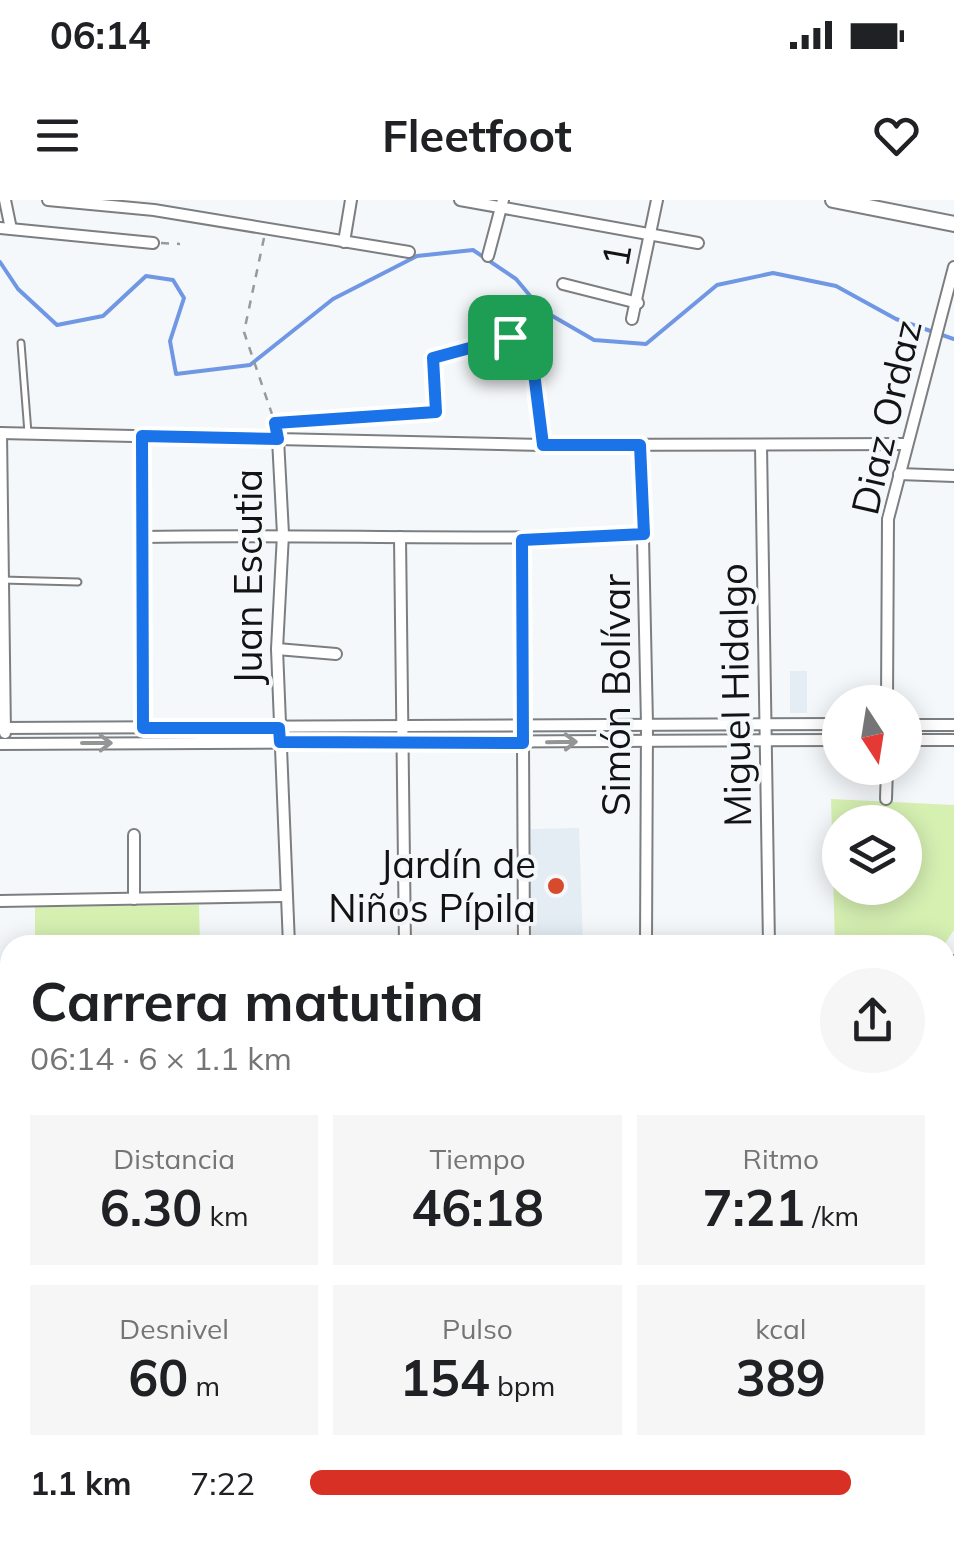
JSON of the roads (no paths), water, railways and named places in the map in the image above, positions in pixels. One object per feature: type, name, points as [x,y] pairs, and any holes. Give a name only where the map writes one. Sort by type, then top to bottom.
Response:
[{"type":"main road","points":[[833,200],[954,224]]},
{"type":"street","points":[[5,200],[5,228],[153,243]]},
{"type":"street","points":[[48,200],[154,210],[409,252]]},
{"type":"street","points":[[344,242],[351,200]]},
{"type":"street","points":[[460,200],[502,204],[698,243]]},
{"type":"street","name":"1","points":[[632,320],[657,200]]},
{"type":"street","points":[[488,256],[502,204]]},
{"type":"street","name":"Diaz Ordaz","points":[[887,685],[888,519],[954,267]]},
{"type":"street","points":[[563,284],[638,303]]},
{"type":"street","points":[[822,740],[3,744],[0,433],[543,445],[908,444]]},
{"type":"street","points":[[142,436],[143,742]]},
{"type":"street","name":"Juan Escutia","points":[[278,439],[282,534],[277,650],[288,935]]},
{"type":"street","name":"Simón Bolívar","points":[[640,445],[647,724],[646,935]]},
{"type":"street","name":"Miguel Hidalgo","points":[[761,445],[769,935]]},
{"type":"street","points":[[899,474],[954,476]]},
{"type":"street","points":[[141,537],[282,534],[522,540],[644,534]]},
{"type":"street","points":[[400,538],[405,935]]},
{"type":"street","points":[[522,540],[524,935]]},
{"type":"street","points":[[277,650],[336,654]]},
{"type":"street","points":[[2,728],[822,724]]},
{"type":"street","points":[[922,725],[954,724]]},
{"type":"street","points":[[922,740],[954,740]]},
{"type":"street","points":[[886,785],[886,799]]},
{"type":"street","points":[[134,835],[134,899]]},
{"type":"street","points":[[0,902],[284,896]]},
{"type":"lane","points":[[20,344],[28,433]]},
{"type":"lane","points":[[2,580],[78,582]]},
{"type":"waterway","points":[[0,262],[18,289],[57,325],[103,316],[146,276],[173,280],[184,298],[170,341],[176,374],[250,365],[333,299],[417,256],[473,250],[516,279],[542,310],[594,340],[646,344],[717,285],[773,273],[836,286],[896,319],[954,339]]},
{"type":"place","name":"Jardín de Niños Pípila","points":[[556,886]]}]
